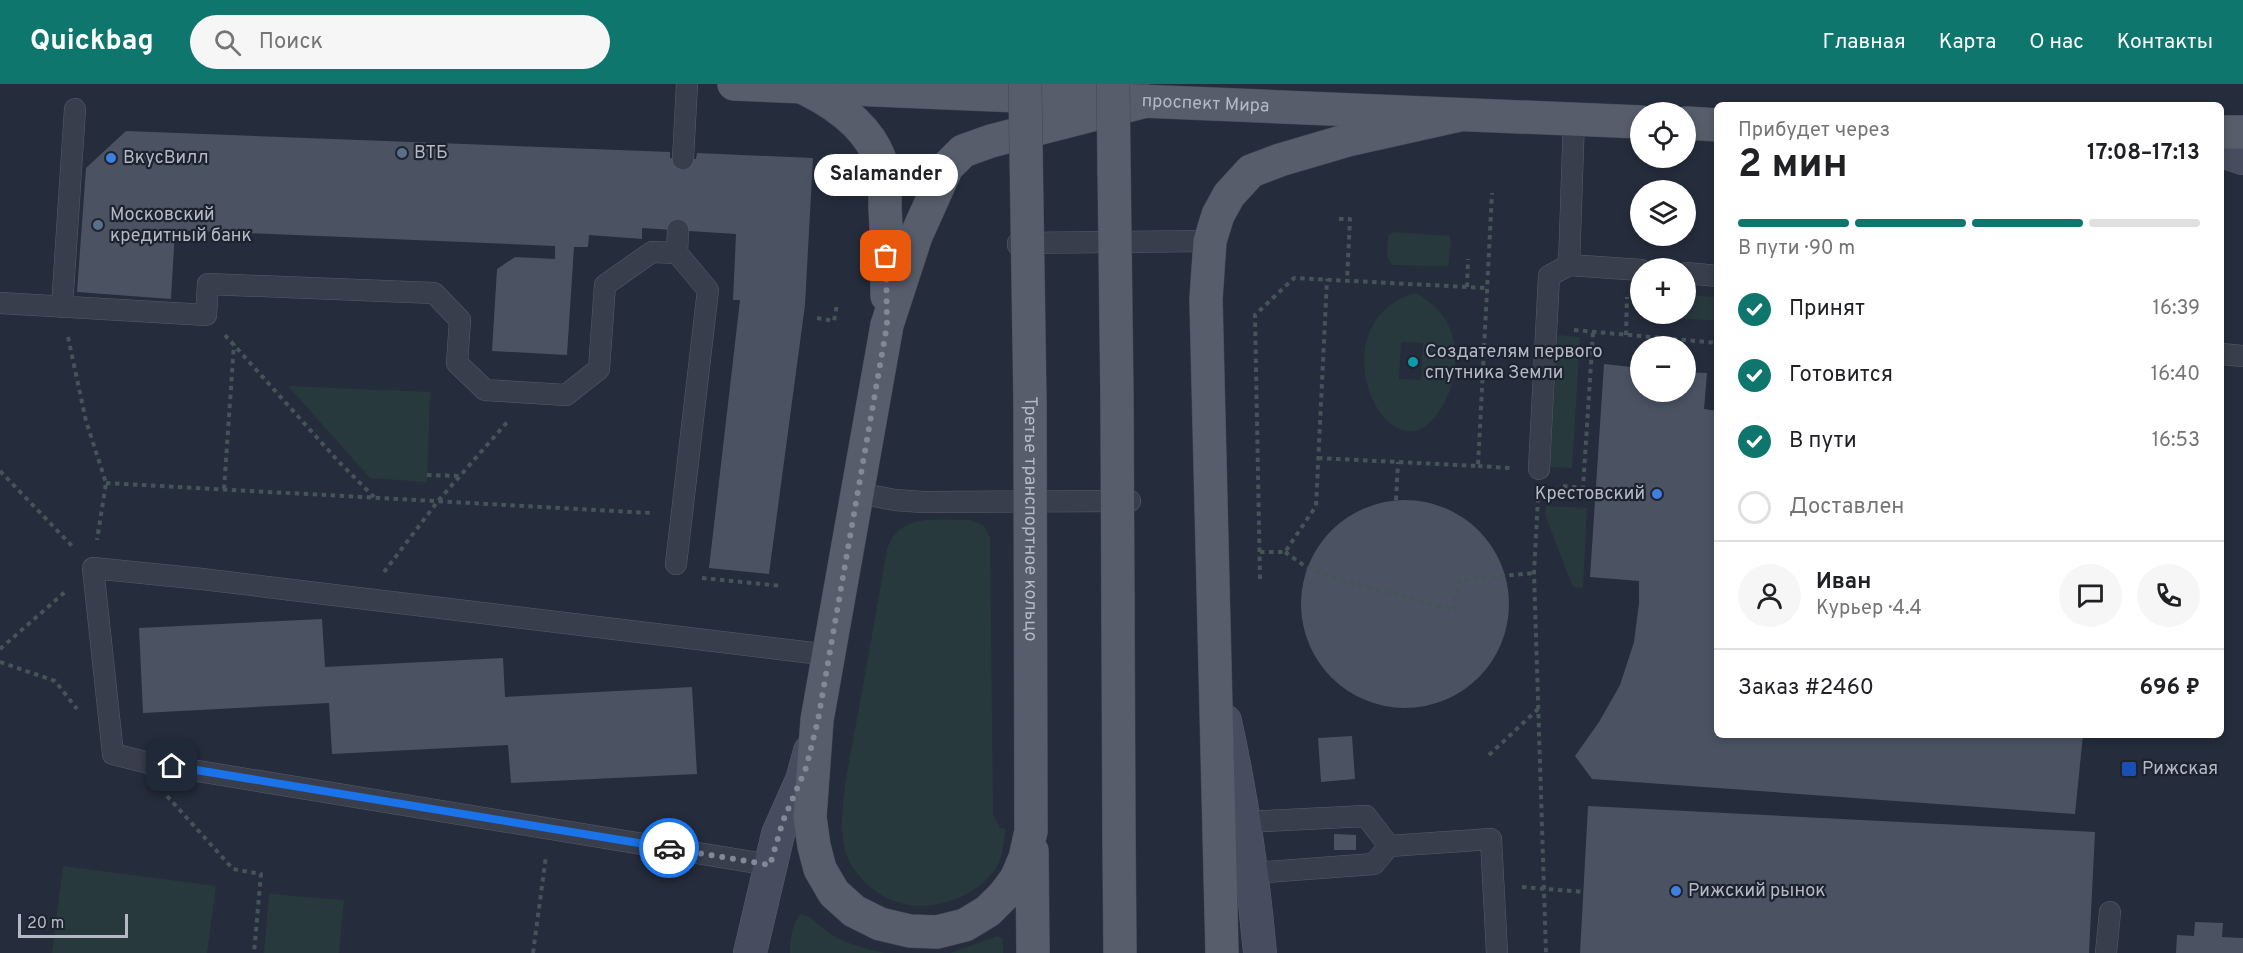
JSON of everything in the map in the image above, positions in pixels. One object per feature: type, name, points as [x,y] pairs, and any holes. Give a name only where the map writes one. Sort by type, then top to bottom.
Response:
[{"type":"main road","name":"проспект Мира","points":[[734,84],[1630,122]]},
{"type":"main road","name":"Третье транспортное кольцо","points":[[1025,84],[1030,402],[1033,953]]},
{"type":"main road","points":[[1113,84],[1120,953]]},
{"type":"main road","points":[[802,87],[825,98],[849,116],[873,146],[882,165],[886,233],[887,325]]},
{"type":"main road","points":[[750,953],[783,821],[806,768],[818,720],[887,325],[916,236],[931,199],[947,167],[963,151],[991,141],[1146,101]]},
{"type":"main road","points":[[1222,953],[1206,299],[1210,241],[1218,215],[1229,195],[1251,171],[1348,140],[1461,115]]},
{"type":"main road","points":[[1696,123],[1714,124]]},
{"type":"main road","points":[[2224,132],[2243,132]]},
{"type":"main road","points":[[2224,152],[2243,158]]},
{"type":"main road","points":[[1215,673],[1245,822],[1260,953]]},
{"type":"main road","points":[[818,720],[810,818],[814,846],[820,869],[834,892],[854,911],[880,924],[910,931],[937,932],[965,925],[988,911],[1016,879],[1025,858],[1031,831]]},
{"type":"main road","points":[[768,875],[767,927],[772,953]]},
{"type":"lane","points":[[683,159],[687,84]]},
{"type":"lane","points":[[62,307],[75,110]]},
{"type":"lane","points":[[1569,265],[1574,119]]},
{"type":"lane","points":[[676,564],[708,290],[677,253],[678,230]]},
{"type":"lane","points":[[1020,502],[1018,243],[1210,241]]},
{"type":"lane","points":[[858,493],[923,502],[1131,501],[1129,242]]},
{"type":"lane","points":[[0,303],[206,315],[208,284],[434,293],[460,320],[457,363],[485,390],[566,395],[599,369],[605,285],[652,252],[677,253]]},
{"type":"lane","points":[[1539,469],[1549,276],[1569,265],[1630,270]]},
{"type":"lane","points":[[1696,274],[1714,276]]},
{"type":"lane","points":[[2224,354],[2243,356]]},
{"type":"lane","points":[[768,875],[551,829],[149,763],[113,754],[93,567],[829,655]]},
{"type":"lane","points":[[1245,822],[1366,816],[1389,846]]},
{"type":"lane","points":[[1252,873],[1374,864],[1389,846],[1491,839],[1497,953]]},
{"type":"lane","points":[[2106,953],[2110,912]]},
{"type":"path","points":[[1318,458],[1478,466],[1492,193]]},
{"type":"path","points":[[1339,219],[1350,219],[1347,281]]},
{"type":"path","points":[[1467,286],[1468,259]]},
{"type":"path","points":[[1260,579],[1255,315],[1294,278],[1487,288]]},
{"type":"path","points":[[1285,552],[1316,506],[1326,279]]},
{"type":"path","points":[[817,318],[834,321],[837,304]]},
{"type":"path","points":[[1626,335],[1630,306]]},
{"type":"path","points":[[0,649],[93,567],[106,483],[86,421],[62,307]]},
{"type":"path","points":[[206,315],[338,462],[374,498]]},
{"type":"path","points":[[1583,488],[1593,332],[1714,343]]},
{"type":"path","points":[[224,489],[234,344]]},
{"type":"path","points":[[363,598],[438,501],[533,393]]},
{"type":"path","points":[[1396,500],[1398,462]]},
{"type":"path","points":[[1539,469],[1534,573],[1546,953]]},
{"type":"path","points":[[0,471],[93,567]]},
{"type":"path","points":[[427,475],[460,476]]},
{"type":"path","points":[[106,483],[683,515]]},
{"type":"path","points":[[1260,552],[1285,552],[1306,567],[1330,578],[1454,610],[1459,580],[1534,573]]},
{"type":"path","points":[[676,564],[691,577],[782,586]]},
{"type":"path","points":[[0,662],[55,681],[113,754]]},
{"type":"path","points":[[1489,754],[1538,709]]},
{"type":"path","points":[[149,763],[154,782],[233,869],[261,874],[254,953]]},
{"type":"path","points":[[533,953],[551,829]]},
{"type":"path","points":[[1494,885],[1584,892]]},
{"type":"shaded area","points":[[1394,232],[1449,236],[1451,242],[1448,266],[1392,265],[1387,257],[1388,236]]},
{"type":"shaded area","points":[[1415,293],[1439,311],[1451,330],[1455,355],[1453,382],[1442,407],[1422,428],[1402,430],[1384,417],[1370,394],[1364,366],[1368,336],[1384,311]],"holes":[[[1401,342],[1423,343],[1421,380],[1399,379]]]},
{"type":"shaded area","points":[[1696,296],[1714,297],[1714,321],[1696,319]]},
{"type":"shaded area","points":[[1558,335],[1580,337],[1572,468],[1550,467]]},
{"type":"shaded area","points":[[288,386],[430,392],[427,482],[370,478]]},
{"type":"shaded area","points":[[1546,506],[1587,508],[1583,588],[1573,587],[1545,515]]},
{"type":"shaded area","points":[[934,520],[971,520],[984,526],[990,538],[993,814],[1000,828],[1005,829],[1003,849],[996,868],[987,879],[964,895],[936,904],[907,905],[874,890],[852,867],[848,859],[842,820],[848,770],[887,549],[893,537],[911,523]]},
{"type":"shaded area","points":[[63,866],[216,886],[207,953],[52,953]]},
{"type":"shaded area","points":[[269,894],[344,900],[339,953],[264,953]]},
{"type":"shaded area","points":[[801,914],[840,939],[885,953],[790,953],[791,937]]},
{"type":"shaded area","points":[[998,936],[1003,940],[1003,953],[950,953]]},
{"type":"building","points":[[126,131],[670,152],[670,158],[683,159],[696,159],[697,153],[813,158],[805,305],[769,574],[709,568],[740,300],[733,300],[736,234],[642,228],[642,239],[589,235],[588,247],[574,247],[567,355],[492,351],[497,269],[515,257],[555,259],[555,246],[175,230],[171,299],[77,292],[86,168]]},
{"type":"building","points":[[1604,364],[1630,367],[1630,402],[1696,402],[1696,372],[1707,373],[1704,409],[1714,410],[1714,738],[2083,738],[2075,814],[1592,779],[1575,756],[1599,722],[1620,685],[1634,642],[1639,581],[1590,577]]},
{"type":"building","points":[[1405,500],[1425,502],[1445,508],[1479,530],[1501,564],[1507,584],[1509,604],[1507,624],[1501,644],[1479,678],[1445,700],[1425,706],[1405,708],[1385,706],[1365,700],[1331,678],[1309,644],[1303,624],[1301,604],[1303,584],[1309,564],[1331,530],[1365,508],[1385,502]]},
{"type":"building","points":[[322,619],[325,667],[503,658],[505,697],[692,687],[697,774],[511,783],[508,745],[332,754],[329,703],[143,713],[139,628]]},
{"type":"building","points":[[1352,736],[1355,779],[1321,782],[1318,738]]},
{"type":"building","points":[[1588,806],[2095,832],[2089,953],[1580,953]]},
{"type":"building","points":[[1334,834],[1356,835],[1356,850],[1334,850]]},
{"type":"building","points":[[2195,922],[2223,923],[2222,937],[2243,938],[2243,953],[2176,953],[2177,935],[2194,936]]},
{"type":"way so far","points":[[669,848],[770,865],[778,834],[802,780],[818,720],[887,325],[886,256]]},
{"type":"place","name":"ВТБ","points":[[402,153]]},
{"type":"place","name":"ВкусВилл","points":[[111,158]]},
{"type":"place","name":"Московский кредитный банк","points":[[98,225]]},
{"type":"place","name":"Salamander","points":[[886,256]]},
{"type":"place","name":"Создателям первого спутника Земли","points":[[1413,362]]},
{"type":"place","name":"Крестовский","points":[[1657,494]]},
{"type":"place","name":"Рижская","points":[[2129,769]]},
{"type":"place","name":"Рижский рынок","points":[[1676,891]]},
{"type":"route","points":[[172,766],[669,848]]}]
